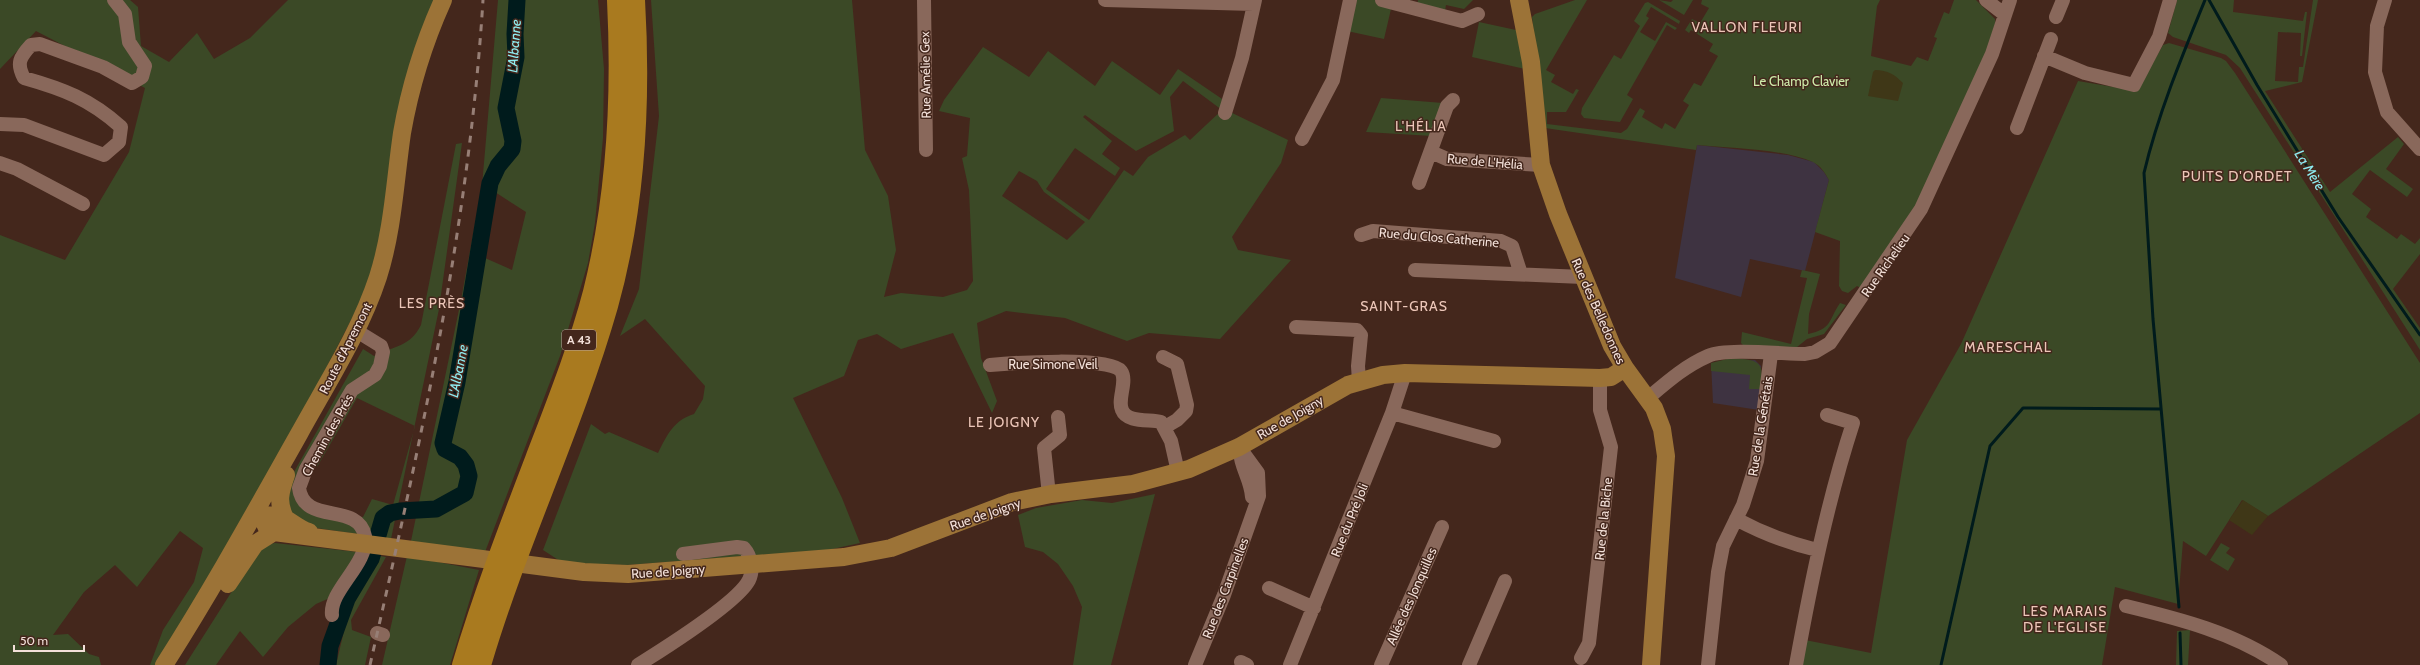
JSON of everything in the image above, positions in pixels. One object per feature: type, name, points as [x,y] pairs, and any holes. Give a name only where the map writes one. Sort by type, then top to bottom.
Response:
[{"type":"highway","name":"A 43","points":[[462,665],[491,574],[574,353],[601,258],[613,188],[618,122],[620,75],[617,0]]},
{"type":"highway","name":"A 43","points":[[481,665],[509,582],[593,356],[618,266],[629,205],[635,151],[638,71],[635,0]]},
{"type":"main road","name":"Route d'Apremont","points":[[164,665],[210,593],[257,514],[359,332],[378,275],[391,213],[408,101],[427,37],[443,0]]},
{"type":"main road","name":"Route d'Apremont","points":[[176,665],[218,599],[257,514],[286,475],[385,278],[418,105],[435,42],[451,0]]},
{"type":"main road","name":"Rue des Belledonnes","points":[[1519,0],[1531,62],[1540,165],[1612,346],[1625,368],[1648,398],[1662,429],[1666,456],[1651,665]]},
{"type":"main road","name":"Rue de Joigny","points":[[280,525],[346,542],[548,566],[584,572],[628,574],[844,557],[891,548],[1012,502],[1049,495],[1133,484],[1178,472],[1239,447],[1319,400],[1359,381],[1383,375],[1405,373],[1600,378],[1611,377],[1625,368]]},
{"type":"main road","points":[[280,525],[279,496],[286,475]]},
{"type":"main road","points":[[257,514],[267,528],[280,525]]},
{"type":"main road","points":[[218,599],[255,544],[280,525]]},
{"type":"street","points":[[0,124],[24,124],[104,155],[119,142],[121,127],[102,109],[80,97],[24,78],[18,67],[20,58],[31,46],[40,44],[103,67],[132,83],[142,78],[145,66],[129,42],[126,14],[114,0]]},
{"type":"street","name":"Rue Amélie Gex","points":[[924,0],[926,150]]},
{"type":"street","points":[[1105,0],[1254,2],[1242,58],[1225,113]]},
{"type":"street","points":[[1302,139],[1333,80],[1350,0]]},
{"type":"street","points":[[1382,0],[1462,21],[1478,14]]},
{"type":"street","points":[[1986,0],[2004,14]]},
{"type":"street","name":"Rue Richelieu","points":[[1648,398],[1681,371],[1709,355],[1729,352],[1805,354],[1815,352],[1830,343],[1895,251],[1921,209],[1992,54],[2004,14],[2010,0]]},
{"type":"street","points":[[2056,17],[2063,0]]},
{"type":"street","points":[[2044,56],[2085,73],[2134,85],[2159,38],[2170,0]]},
{"type":"street","points":[[2385,0],[2377,26],[2374,72],[2387,112],[2420,149]]},
{"type":"street","points":[[2017,128],[2051,39]]},
{"type":"street","name":"Rue de L'Hélia","points":[[1419,183],[1447,106],[1454,100]]},
{"type":"street","name":"Rue de L'Hélia","points":[[1431,152],[1446,159],[1540,165]]},
{"type":"street","points":[[0,163],[18,169],[83,204]]},
{"type":"street","name":"Rue du Clos Catherine","points":[[1361,235],[1373,231],[1501,241],[1512,246],[1521,274]]},
{"type":"street","points":[[1415,270],[1584,277]]},
{"type":"street","points":[[1296,327],[1357,330],[1362,335],[1358,366],[1359,381]]},
{"type":"street","name":"Chemin des Prés","points":[[332,615],[331,606],[354,569],[365,538],[361,525],[352,518],[311,508],[303,500],[299,488],[306,469],[352,390],[375,375],[380,366],[383,352],[381,346],[359,332]]},
{"type":"street","name":"Rue de la Génétais","points":[[1708,665],[1718,572],[1723,546],[1745,499],[1757,461],[1771,354]]},
{"type":"street","points":[[1163,357],[1177,364],[1187,405],[1183,416],[1166,427],[1178,472]]},
{"type":"street","name":"Rue Simone Veil","points":[[990,366],[1034,362],[1080,363],[1117,368],[1122,372],[1123,378],[1120,406],[1123,412],[1128,417],[1161,422],[1166,427]]},
{"type":"street","name":"Rue du Pré Joli","points":[[1290,665],[1392,413],[1405,373]]},
{"type":"street","name":"Rue de la Biche","points":[[1580,658],[1589,643],[1611,447],[1600,410],[1600,378]]},
{"type":"street","points":[[1392,413],[1494,441]]},
{"type":"street","points":[[1796,665],[1817,550],[1841,460],[1853,423],[1826,415]]},
{"type":"street","points":[[1049,495],[1044,448],[1060,435],[1058,417]]},
{"type":"street","name":"Rue des Carpinelles","points":[[1195,665],[1224,595],[1254,511],[1249,479],[1241,464],[1239,447]]},
{"type":"street","points":[[1736,519],[1762,533],[1791,544],[1817,550]]},
{"type":"street","name":"Allée des Jonquilles","points":[[1381,665],[1442,527]]},
{"type":"street","points":[[638,665],[728,602],[749,580],[752,565],[744,548],[737,547],[683,554]]},
{"type":"street","points":[[1469,665],[1505,581]]},
{"type":"street","points":[[1269,588],[1314,608]]},
{"type":"street","points":[[2126,606],[2215,631],[2245,644],[2281,665]]},
{"type":"shaded area","points":[[1697,145],[1788,155],[1814,162],[1824,172],[1829,180],[1805,271],[1750,259],[1741,297],[1675,278]]},
{"type":"shaded area","points":[[1755,360],[1761,366],[1759,410],[1713,403],[1711,363]]},
{"type":"green space","points":[[0,0],[130,0],[138,7],[141,46],[169,62],[197,33],[214,59],[250,38],[288,0],[439,0],[378,254],[363,297],[242,530],[159,665],[150,665],[163,630],[194,582],[203,548],[180,531],[137,587],[115,565],[84,592],[53,635],[68,634],[89,654],[99,657],[101,665],[0,665],[0,235],[65,260],[129,152],[145,88],[36,31],[0,69]]},
{"type":"green space","points":[[498,0],[598,0],[604,69],[603,138],[595,223],[588,263],[560,356],[485,552],[411,541],[461,300],[482,186]],"holes":[[[495,192],[526,212],[512,270],[485,258]]]},
{"type":"green space","points":[[651,0],[852,0],[865,150],[888,196],[896,250],[884,297],[901,293],[943,297],[967,290],[973,281],[969,190],[962,158],[967,156],[970,118],[939,111],[944,100],[983,47],[1029,77],[1048,51],[1095,86],[1112,61],[1160,95],[1178,69],[1228,103],[1226,110],[1288,140],[1281,163],[1232,237],[1238,250],[1291,260],[1220,339],[1149,333],[1127,341],[1065,318],[1006,311],[977,323],[981,358],[997,401],[992,413],[953,333],[901,349],[877,334],[858,340],[844,376],[793,398],[842,498],[860,543],[828,550],[627,565],[563,563],[543,550],[591,424],[605,434],[609,432],[658,453],[676,424],[694,414],[703,399],[705,386],[645,319],[620,336],[639,289],[659,116]],"holes":[[[1183,81],[1222,110],[1190,140],[1185,135],[1148,157],[1133,176],[1124,170],[1089,220],[1046,189],[1075,148],[1115,176],[1120,168],[1102,154],[1112,141],[1083,117],[1085,115],[1136,151],[1174,131],[1170,97]],[[1019,171],[1037,181],[1044,192],[1085,222],[1067,240],[1002,196]]]},
{"type":"green space","points":[[1353,0],[1377,0],[1391,9],[1384,39],[1347,31]]},
{"type":"green space","points":[[1418,0],[1473,0],[1464,9],[1446,5],[1445,11],[1417,5]]},
{"type":"green space","name":"Le Champ Clavier","points":[[1575,0],[1587,0],[1546,70],[1555,75],[1551,82],[1573,94],[1576,89],[1579,90],[1566,112],[1547,112],[1547,124],[1621,133],[1627,129],[1640,108],[1645,111],[1642,117],[1662,129],[1665,123],[1675,129],[1689,105],[1683,101],[1694,83],[1701,86],[1718,56],[1709,51],[1713,44],[1691,30],[1689,33],[1685,30],[1692,19],[1700,23],[1709,8],[1701,4],[1702,0],[1880,0],[1877,6],[1871,56],[1911,66],[1917,57],[1928,61],[1937,38],[1934,37],[1944,12],[1949,14],[1954,0],[1976,0],[1995,19],[1996,25],[1988,52],[1922,199],[1863,289],[1857,286],[1848,293],[1842,291],[1839,286],[1840,241],[1815,232],[1829,180],[1821,168],[1813,162],[1787,154],[1741,148],[1697,145],[1696,150],[1545,128],[1532,17],[1535,14]]},
{"type":"green space","points":[[1659,0],[1671,2],[1673,0],[1693,0],[1684,15]]},
{"type":"green space","points":[[2177,0],[2234,0],[2233,12],[2303,21],[2305,12],[2307,12],[2302,56],[2300,56],[2301,33],[2278,32],[2275,81],[2298,82],[2299,67],[2303,67],[2313,0],[2318,0],[2302,82],[2265,91],[2330,192],[2398,137],[2404,144],[2386,169],[2413,189],[2407,197],[2370,170],[2352,194],[2371,209],[2366,217],[2397,239],[2401,234],[2415,244],[2420,238],[2420,254],[2393,289],[2420,328],[2420,350],[2240,68],[2226,55],[2173,37],[2168,33]]},
{"type":"green space","points":[[1648,2],[1680,21],[1679,24],[1651,7],[1646,16],[1649,18],[1640,32],[1655,41],[1666,22],[1677,28],[1675,30],[1667,25],[1627,95],[1633,99],[1620,122],[1584,118],[1581,114],[1582,108],[1614,55],[1621,59],[1640,26],[1634,21],[1645,3]]},
{"type":"green space","points":[[1479,22],[1516,30],[1525,69],[1472,57]]},
{"type":"green space","points":[[2169,43],[2221,58],[2226,61],[2235,73],[2420,363],[2420,413],[2268,516],[2242,500],[2206,556],[2183,541],[2178,604],[2115,587],[2102,665],[1801,665],[1805,640],[1871,653],[1907,440],[1961,344],[2078,81],[2137,91],[2163,45]]},
{"type":"green space","points":[[1381,98],[1443,103],[1432,136],[1366,132]]},
{"type":"green space","points":[[462,143],[439,309],[415,426],[357,398],[317,467],[314,466],[292,489],[296,501],[338,518],[363,517],[372,499],[393,505],[413,432],[391,539],[303,526],[291,520],[285,488],[363,349],[374,356],[395,348],[412,338],[421,325],[456,144]]},
{"type":"green space","points":[[1802,270],[1820,274],[1809,314],[1808,334],[1826,327],[1840,303],[1846,305],[1824,334],[1807,339],[1797,347],[1744,346],[1741,343],[1742,332],[1791,344],[1807,278],[1800,277]]},
{"type":"green space","points":[[1731,358],[1758,363],[1762,372],[1761,389],[1749,389],[1750,375],[1711,371],[1711,363]]},
{"type":"green space","points":[[1155,494],[1111,665],[1073,665],[1082,607],[1073,586],[1058,564],[1043,552],[1025,547],[1018,515],[1036,508],[1082,500],[1112,503]]},
{"type":"green space","points":[[275,543],[358,552],[332,597],[316,604],[288,627],[263,657],[240,631],[216,665],[185,665],[248,566],[265,545]]},
{"type":"green space","points":[[2221,543],[2230,548],[2226,553],[2235,559],[2228,571],[2210,560]]},
{"type":"green space","points":[[364,553],[386,557],[351,620],[352,630],[371,637],[365,665],[336,665],[344,631],[329,627],[339,598]]},
{"type":"green space","points":[[407,556],[479,570],[450,665],[382,665]]},
{"type":"green space","points":[[2190,630],[2188,665],[2176,665],[2177,631]]},
{"type":"sand","points":[[1875,70],[1884,71],[1891,74],[1903,83],[1898,101],[1868,96],[1873,72]]},
{"type":"sand","points":[[2243,500],[2268,516],[2252,535],[2229,520]]},
{"type":"waterway","name":"L'Albanne","points":[[328,665],[330,646],[347,599],[371,559],[383,518],[390,513],[400,511],[436,509],[465,493],[469,476],[466,465],[460,457],[445,449],[443,443],[457,382],[490,183],[498,166],[512,149],[513,141],[506,108],[516,57],[515,34],[517,0]]},
{"type":"waterway","points":[[2179,607],[2153,319],[2144,173],[2163,107],[2205,0]]},
{"type":"waterway","name":"La Mère","points":[[2209,0],[2257,85],[2338,217],[2420,335]]},
{"type":"waterway","points":[[1941,665],[1990,446],[2023,408],[2161,409]]},
{"type":"waterway","points":[[2180,633],[2181,665]]},
{"type":"railway","points":[[370,665],[407,500],[440,335],[466,168],[476,84],[483,0]]},
{"type":"district","name":"VALLON FLEURI","points":[[1747,27]]},
{"type":"district","name":"L'HÉLIA","points":[[1421,126]]},
{"type":"district","name":"PUITS D'ORDET","points":[[2237,176]]},
{"type":"district","name":"LES PRÈS","points":[[432,303]]},
{"type":"district","name":"SAINT-GRAS","points":[[1404,306]]},
{"type":"district","name":"MARESCHAL","points":[[2008,347]]},
{"type":"district","name":"LE JOIGNY","points":[[1004,422]]},
{"type":"district","name":"LES MARAIS DE L'EGLISE","points":[[2065,620]]}]
